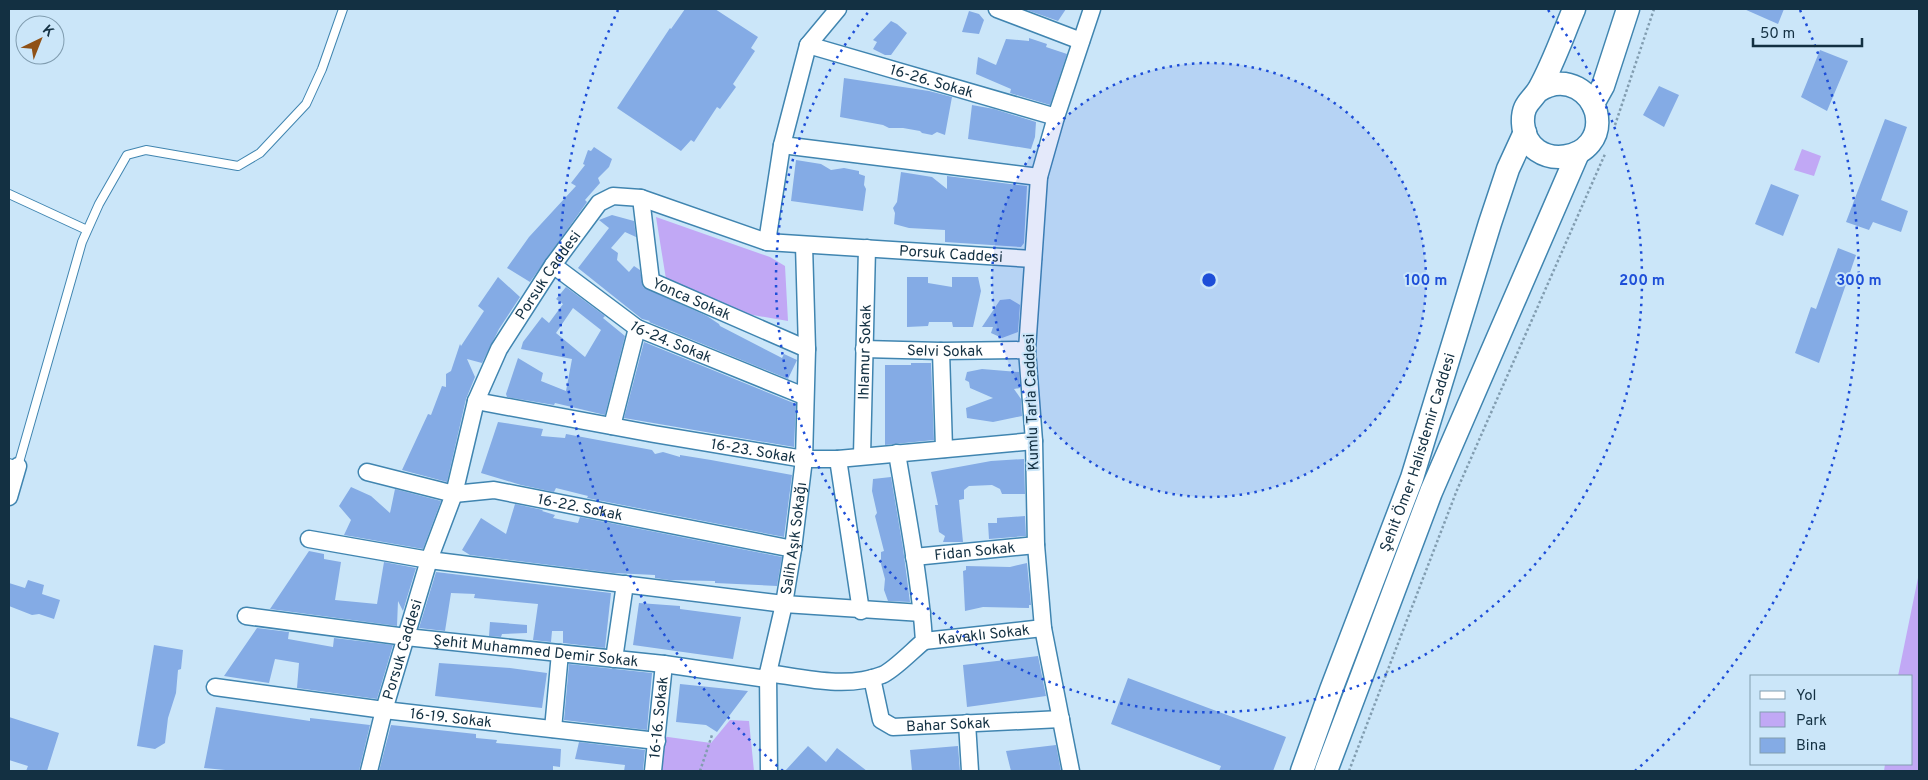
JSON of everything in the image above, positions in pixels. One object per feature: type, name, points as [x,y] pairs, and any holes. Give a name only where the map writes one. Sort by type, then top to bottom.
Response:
[{"type":"main road","points":[[1538,91],[1574,9]]},
{"type":"main road","points":[[1593,104],[1603,86],[1628,9]]},
{"type":"main road","points":[[1554,84],[1567,85],[1579,89],[1593,104],[1597,118],[1595,131],[1590,142],[1578,153],[1564,157],[1547,155],[1532,145],[1525,132],[1523,121],[1525,108],[1531,97],[1538,91],[1554,84]]},
{"type":"main road","name":"Şehit Ömer Halisdemir Caddesi","points":[[1302,771],[1412,478],[1490,222],[1508,169],[1525,132]]},
{"type":"main road","name":"Şehit Ömer Halisdemir Caddesi","points":[[1326,771],[1431,492],[1578,153]]},
{"type":"street","points":[[767,242],[782,145],[808,45],[838,9]]},
{"type":"street","points":[[996,9],[1082,41]]},
{"type":"street","name":"Kumlu Tarla Caddesi","points":[[1071,771],[1043,628],[1036,545],[1034,441],[1027,350],[1040,178],[1056,116],[1092,9]]},
{"type":"street","name":"16-26. Sokak","points":[[808,45],[1056,116]]},
{"type":"street","points":[[782,145],[1040,178]]},
{"type":"street","name":"Porsuk Caddesi","points":[[369,771],[384,710],[429,560],[454,494],[476,401],[499,349],[552,265],[599,203],[613,196],[641,198],[767,242],[1033,258]]},
{"type":"street","name":"Yonca Sokak","points":[[641,198],[651,281],[807,350]]},
{"type":"street","name":"Salih Aşık Sokağı","points":[[768,771],[767,676],[784,604],[804,459],[804,396],[807,350],[804,245]]},
{"type":"street","name":"Ihlamur Sokak","points":[[862,456],[867,248]]},
{"type":"street","name":"16-24. Sokak","points":[[552,265],[637,328],[804,396]]},
{"type":"street","points":[[612,426],[637,328]]},
{"type":"street","name":"Selvi Sokak","points":[[864,349],[941,351],[1027,350]]},
{"type":"street","points":[[941,351],[944,449]]},
{"type":"street","name":"16-23. Sokak","points":[[476,401],[804,459],[838,459],[1034,441]]},
{"type":"street","points":[[872,678],[884,675],[924,641],[914,557],[897,453]]},
{"type":"street","points":[[838,459],[861,611]]},
{"type":"street","points":[[9,497],[13,465]]},
{"type":"street","name":"16-22. Sokak","points":[[367,472],[454,494],[494,490],[793,549]]},
{"type":"street","points":[[309,539],[429,560],[784,604],[922,614]]},
{"type":"street","name":"Fidan Sokak","points":[[914,557],[1036,545]]},
{"type":"street","points":[[614,658],[625,584]]},
{"type":"street","name":"Şehit Muhammed Demir Sokak","points":[[246,616],[406,637],[767,676],[829,681],[860,681],[872,678]]},
{"type":"street","name":"Kavaklı Sokak","points":[[924,641],[1043,628]]},
{"type":"street","points":[[553,729],[560,653]]},
{"type":"street","name":"16-16. Sokak","points":[[653,771],[664,664]]},
{"type":"street","name":"Bahar Sokak","points":[[872,678],[881,720],[893,727],[1062,719]]},
{"type":"street","name":"16-19. Sokak","points":[[215,687],[384,710],[657,741]]},
{"type":"street","points":[[967,723],[970,771]]},
{"type":"lane","points":[[13,465],[82,242],[99,204],[127,155],[146,150],[238,166],[260,153],[306,104],[322,69],[343,9]]},
{"type":"lane","points":[[9,194],[87,230]]},
{"type":"path","points":[[1612,134],[1654,9]]},
{"type":"path","points":[[1349,771],[1457,490],[1606,152]]},
{"type":"path","points":[[700,771],[712,735]]},
{"type":"green space","points":[[1802,149],[1821,156],[1814,176],[1794,170]]},
{"type":"green space","points":[[656,217],[770,257],[785,266],[788,321],[747,314],[666,279]]},
{"type":"green space","points":[[1919,573],[1919,771],[1884,771],[1885,765],[1913,765],[1913,675],[1898,675]]},
{"type":"green space","points":[[730,720],[749,721],[754,771],[658,771],[661,736],[711,743]]},
{"type":"building","points":[[685,9],[715,9],[758,37],[751,48],[755,51],[733,84],[736,87],[720,109],[717,107],[694,142],[691,140],[681,151],[617,108],[670,28]]},
{"type":"building","points":[[1024,9],[1066,9],[1058,21]]},
{"type":"building","points":[[1744,9],[1784,9],[1778,24]]},
{"type":"building","points":[[969,11],[979,14],[984,20],[979,34],[962,32]]},
{"type":"building","points":[[891,21],[907,33],[891,55],[885,55],[873,49],[877,42],[873,40]]},
{"type":"building","points":[[1029,38],[1047,44],[1046,47],[1067,54],[1050,105],[1010,93],[1011,89],[976,74],[978,57],[996,65],[1006,39],[1029,41]]},
{"type":"building","points":[[1820,50],[1848,61],[1827,111],[1801,97]]},
{"type":"building","points":[[844,78],[929,91],[952,97],[945,135],[937,132],[932,135],[903,128],[889,128],[883,125],[840,117]]},
{"type":"building","points":[[1659,86],[1679,95],[1664,127],[1643,115]]},
{"type":"building","points":[[972,105],[994,109],[1036,122],[1035,137],[1031,149],[968,139]]},
{"type":"building","points":[[1885,119],[1907,127],[1881,200],[1908,211],[1901,232],[1873,222],[1869,230],[1846,222]]},
{"type":"building","points":[[594,147],[612,159],[609,167],[598,178],[600,183],[585,200],[587,202],[530,282],[507,268],[529,237],[576,186],[571,183],[585,165],[583,164],[588,150],[591,151]]},
{"type":"building","points":[[796,160],[821,164],[831,170],[844,168],[859,171],[859,174],[865,176],[864,185],[866,189],[863,211],[791,201]]},
{"type":"building","points":[[901,172],[932,177],[947,189],[947,176],[1027,186],[1024,243],[1021,247],[945,242],[945,230],[909,228],[894,224],[895,213],[893,208],[897,202]]},
{"type":"building","points":[[1771,184],[1799,195],[1783,236],[1755,224]]},
{"type":"building","points":[[612,215],[634,221],[636,237],[625,232],[611,248],[618,253],[617,260],[629,272],[634,266],[640,270],[643,287],[707,316],[720,326],[782,358],[784,354],[797,360],[788,379],[642,319],[578,268],[609,228],[599,220]]},
{"type":"building","points":[[1838,248],[1856,255],[1819,363],[1795,353],[1811,307],[1816,309]]},
{"type":"building","points":[[498,277],[520,297],[499,329],[482,363],[467,359],[475,377],[466,399],[447,482],[402,470],[428,414],[431,415],[442,386],[446,387],[446,374],[451,371],[460,344],[461,346],[484,311],[478,306]]},
{"type":"building","points":[[907,277],[928,277],[928,283],[952,287],[952,277],[978,277],[981,291],[973,327],[953,327],[952,322],[929,322],[928,326],[907,327]]},
{"type":"building","points":[[566,287],[605,316],[603,318],[625,336],[605,415],[555,403],[554,405],[507,397],[506,394],[518,358],[543,373],[541,381],[566,391],[572,359],[521,349],[523,342],[542,317],[549,323],[563,304],[556,299]],"holes":[[[573,308],[601,330],[585,357],[556,333]]]},
{"type":"building","points":[[1010,299],[1020,305],[1018,332],[1002,338],[991,333],[993,327],[982,327],[1000,300]]},
{"type":"building","points":[[644,342],[796,404],[794,447],[624,418]]},
{"type":"building","points":[[911,363],[931,363],[934,440],[885,445],[885,365],[911,365]]},
{"type":"building","points":[[982,369],[1019,372],[1020,388],[1014,389],[1021,399],[1022,416],[993,422],[967,418],[966,408],[993,398],[970,388],[969,382],[965,380],[967,372]]},
{"type":"building","points":[[498,422],[543,429],[541,436],[565,438],[566,434],[652,450],[655,454],[663,452],[680,457],[680,455],[792,475],[784,537],[587,498],[588,496],[556,488],[554,492],[521,485],[481,473]]},
{"type":"building","points":[[1024,459],[1025,494],[1002,494],[1000,489],[992,485],[969,486],[964,490],[964,499],[959,500],[963,542],[943,542],[945,536],[939,532],[935,505],[938,505],[931,472],[991,461]]},
{"type":"building","points":[[891,477],[910,602],[888,601],[884,590],[885,579],[881,564],[881,552],[884,551],[875,516],[877,513],[872,491],[873,479]]},
{"type":"building","points":[[351,487],[371,496],[390,513],[395,489],[441,501],[423,549],[344,535],[351,520],[339,506]]},
{"type":"building","points":[[515,504],[543,510],[555,515],[553,518],[578,523],[580,517],[782,557],[777,586],[715,583],[715,581],[669,580],[655,578],[655,575],[613,573],[470,555],[462,550],[481,518],[506,534]]},
{"type":"building","points":[[1025,516],[1026,536],[989,539],[988,523],[997,523],[997,518]]},
{"type":"building","points":[[309,551],[324,554],[324,559],[341,562],[335,600],[377,604],[384,562],[416,568],[403,611],[398,601],[397,626],[270,609]]},
{"type":"building","points":[[1027,563],[1031,605],[1029,605],[1029,608],[983,607],[965,611],[963,571],[966,570],[966,566],[1010,567]]},
{"type":"building","points":[[436,572],[611,593],[605,648],[563,643],[563,631],[552,631],[551,642],[533,640],[538,604],[474,598],[475,594],[451,593],[445,631],[419,628]]},
{"type":"building","points":[[28,580],[44,585],[42,594],[60,600],[54,619],[39,614],[32,615],[9,606],[9,583],[25,588]]},
{"type":"building","points":[[639,603],[680,606],[680,609],[741,617],[733,659],[633,645]]},
{"type":"building","points":[[490,622],[527,625],[527,633],[502,634],[501,637],[489,636]]},
{"type":"building","points":[[257,628],[289,632],[288,639],[333,647],[334,638],[393,645],[377,699],[297,688],[299,663],[275,659],[269,683],[224,676]]},
{"type":"building","points":[[154,645],[183,650],[181,669],[178,670],[176,693],[168,718],[165,743],[155,749],[137,746]]},
{"type":"building","points":[[1038,656],[1046,696],[967,707],[963,665]]},
{"type":"building","points":[[439,663],[510,668],[547,673],[542,708],[435,696]]},
{"type":"building","points":[[569,664],[652,673],[647,730],[564,720]]},
{"type":"building","points":[[1128,678],[1286,737],[1273,771],[1219,771],[1221,766],[1111,724]]},
{"type":"building","points":[[680,684],[748,691],[717,732],[706,725],[676,722]]},
{"type":"building","points":[[216,707],[310,721],[310,718],[370,725],[359,771],[236,771],[204,768]]},
{"type":"building","points":[[9,717],[59,733],[47,771],[26,771],[28,766],[9,760]]},
{"type":"building","points":[[391,725],[476,734],[476,738],[497,740],[496,743],[561,749],[560,767],[553,766],[553,771],[379,771]]},
{"type":"building","points":[[579,742],[645,750],[643,771],[624,771],[625,765],[575,759]]},
{"type":"building","points":[[1056,745],[1061,771],[1011,771],[1006,751]]},
{"type":"building","points":[[808,746],[826,762],[837,748],[867,771],[785,771]]},
{"type":"building","points":[[958,746],[960,771],[912,771],[910,750]]}]
